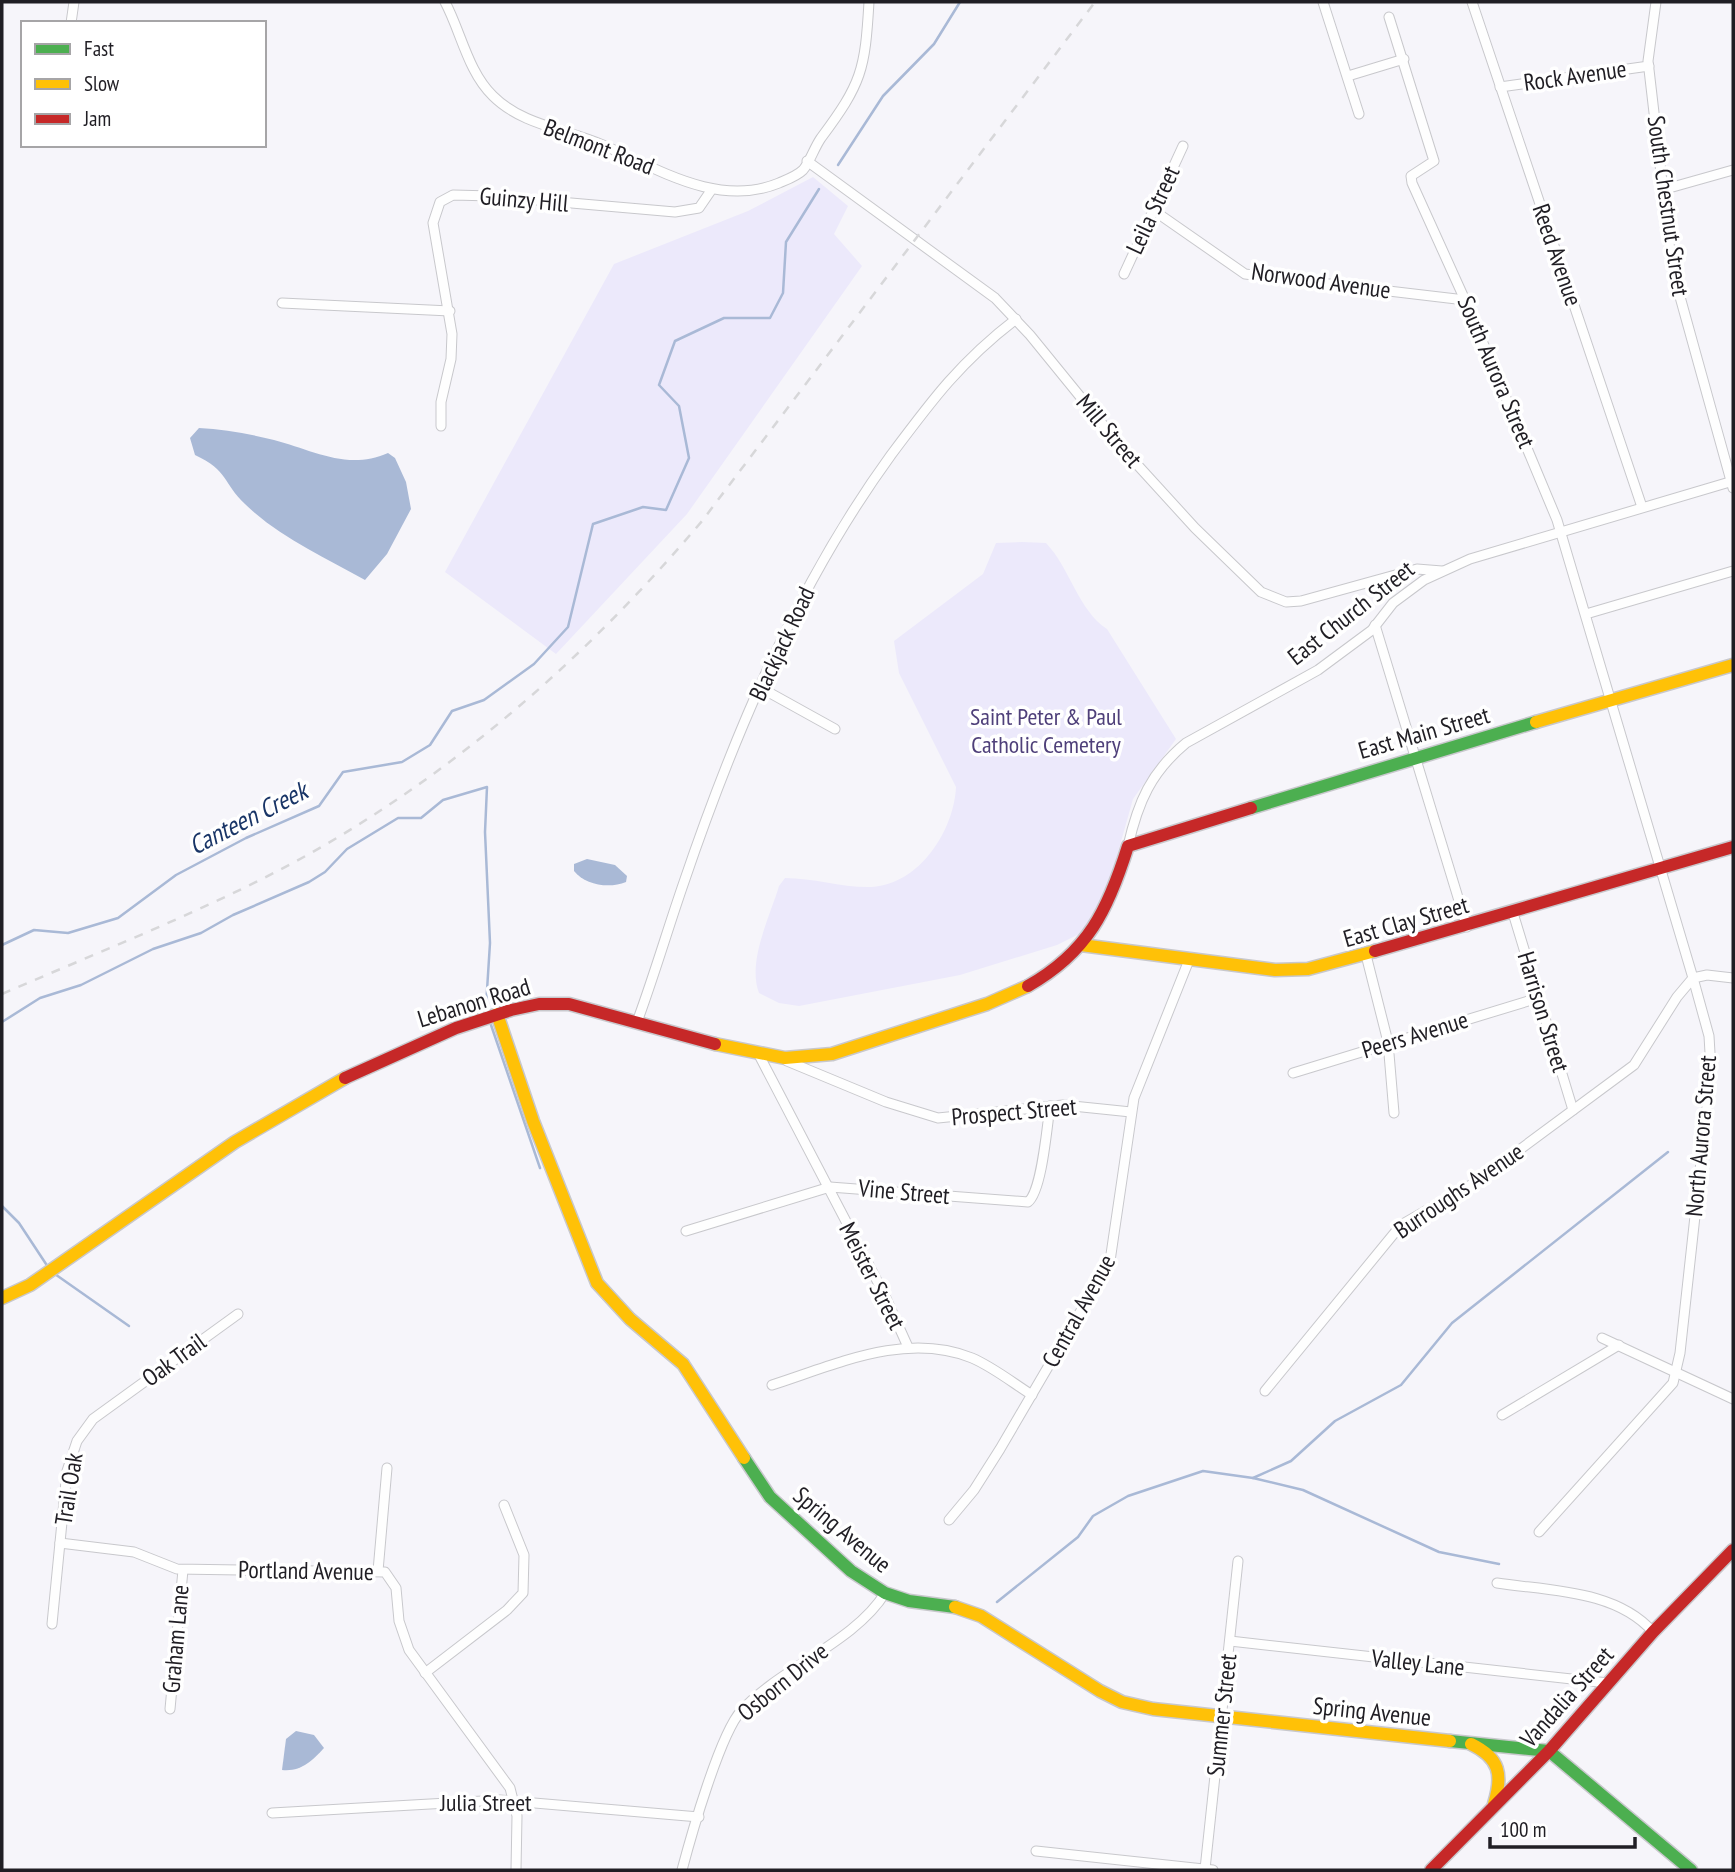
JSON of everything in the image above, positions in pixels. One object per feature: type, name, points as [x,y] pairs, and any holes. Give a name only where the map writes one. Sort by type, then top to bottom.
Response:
[{"type":"street","points":[[71,21],[74,2]]},
{"type":"street","name":"Belmont Road","points":[[445,2],[481,83],[506,108],[521,118],[601,144],[712,189],[775,184],[802,170],[842,111],[860,77],[869,2]]},
{"type":"street","points":[[1323,2],[1359,114]]},
{"type":"street","name":"Reed Avenue","points":[[1472,2],[1642,507]]},
{"type":"street","name":"South Chestnut Street","points":[[1656,2],[1649,66],[1662,190],[1678,294],[1733,484]]},
{"type":"street","name":"South Aurora Street","points":[[1389,18],[1434,161],[1410,176],[1412,183],[1465,300],[1560,531],[1611,700]]},
{"type":"street","points":[[1348,76],[1404,59]]},
{"type":"street","name":"Rock Avenue","points":[[1500,87],[1649,66]]},
{"type":"street","name":"Leila Street","points":[[1124,274],[1183,146]]},
{"type":"street","name":"Mill Street","points":[[807,161],[995,298],[1016,319],[1163,494],[1261,592],[1286,602],[1301,601],[1417,569],[1442,571]]},
{"type":"street","points":[[1662,190],[1733,170]]},
{"type":"street","name":"Guinzy Hill","points":[[441,426],[441,402],[451,359],[450,311],[433,223],[435,208],[446,197],[492,196],[676,212],[699,208],[712,189]]},
{"type":"street","name":"Norwood Avenue","points":[[1153,210],[1245,274],[1465,300]]},
{"type":"street","points":[[282,303],[450,311]]},
{"type":"street","name":"Blackjack Road","points":[[637,1022],[708,815],[761,688],[817,568],[851,510],[939,388],[974,353],[1016,319]]},
{"type":"street","name":"East Church Street","points":[[1081,945],[1112,896],[1141,798],[1171,755],[1186,743],[1318,670],[1375,625],[1407,591],[1442,571],[1470,559],[1560,531],[1733,484]]},
{"type":"street","points":[[1586,614],[1733,571]]},
{"type":"street","points":[[1375,625],[1417,757],[1466,927]]},
{"type":"street","name":"East Main Street","points":[[1128,846],[1417,757],[1733,665]]},
{"type":"street","points":[[761,688],[835,729]]},
{"type":"street","name":"North Aurora Street","points":[[1539,1532],[1668,1390],[1677,1372],[1711,1070],[1709,1036],[1611,700]]},
{"type":"street","name":"East Clay Street","points":[[1081,945],[1189,960],[1291,970],[1328,965],[1513,914],[1733,847]]},
{"type":"street","name":"Harrison Street","points":[[1513,914],[1573,1111]]},
{"type":"street","name":"Lebanon Road","points":[[2,1298],[30,1284],[303,1098],[393,1053],[522,1005],[550,1002],[759,1055],[782,1058],[838,1054],[1008,997],[1052,974],[1081,945]]},
{"type":"street","points":[[1366,955],[1388,1042],[1394,1113]]},
{"type":"street","name":"Central Avenue","points":[[949,1520],[980,1481],[1110,1261],[1114,1248],[1131,1112],[1189,960]]},
{"type":"street","points":[[1693,978],[1707,975],[1733,978]]},
{"type":"street","name":"Burroughs Avenue","points":[[1265,1391],[1401,1225],[1476,1182],[1639,1059],[1677,997],[1693,978]]},
{"type":"street","name":"Peers Avenue","points":[[1293,1073],[1538,998]]},
{"type":"street","name":"Spring Avenue","points":[[497,1014],[533,1121],[597,1283],[630,1319],[683,1364],[770,1497],[851,1571],[885,1593],[909,1601],[961,1608],[981,1616],[1122,1702],[1153,1709],[1221,1717],[1549,1751]]},
{"type":"street","name":"Meister Street","points":[[759,1055],[908,1348]]},
{"type":"street","name":"Prospect Street","points":[[782,1058],[875,1098],[938,1118],[1050,1106],[1087,1106],[1131,1112]]},
{"type":"street","name":"Vine Street","points":[[686,1231],[827,1188],[1028,1202],[1033,1197],[1037,1184],[1050,1106]]},
{"type":"street","name":"Oak Trail","points":[[111,1406],[238,1314]]},
{"type":"street","points":[[1602,1338],[1733,1399]]},
{"type":"street","points":[[1502,1415],[1619,1345]]},
{"type":"street","points":[[772,1385],[873,1353],[908,1348],[971,1357],[1032,1395]]},
{"type":"street","name":"Trail Oak","points":[[60,1543],[72,1454],[83,1431],[111,1406]]},
{"type":"street","points":[[378,1571],[387,1468]]},
{"type":"street","points":[[425,1673],[507,1610],[523,1593],[524,1555],[504,1505]]},
{"type":"street","points":[[52,1624],[60,1543]]},
{"type":"street","name":"Portland Avenue","points":[[60,1543],[134,1552],[167,1567],[183,1570],[385,1572],[396,1588],[403,1637],[425,1673],[484,1749],[510,1788],[518,1830],[516,1870]]},
{"type":"street","name":"Vandalia Street","points":[[1431,1870],[1549,1751],[1653,1632],[1733,1550]]},
{"type":"street","name":"Summer Street","points":[[1209,1870],[1221,1717],[1238,1561]]},
{"type":"street","name":"Graham Lane","points":[[170,1709],[183,1570]]},
{"type":"street","points":[[1497,1583],[1604,1600],[1634,1614],[1653,1632]]},
{"type":"street","name":"Osborn Drive","points":[[682,1870],[726,1735],[740,1711],[862,1619],[885,1593]]},
{"type":"street","name":"Valley Lane","points":[[1230,1641],[1608,1683]]},
{"type":"street","points":[[1471,1744],[1487,1750],[1497,1761],[1498,1792],[1493,1807]]},
{"type":"street","points":[[1549,1751],[1691,1870]]},
{"type":"street","name":"Julia Street","points":[[272,1813],[514,1801],[699,1817]]},
{"type":"street","points":[[1036,1851],[1124,1866],[1209,1870]]},
{"type":"green space","points":[[813,177],[848,206],[834,234],[862,266],[687,514],[556,654],[445,572],[614,264],[748,211]]},
{"type":"green space","name":"Saint Peter & Paul Catholic Cemetery","points":[[996,543],[1046,543],[1054,553],[1081,600],[1097,621],[1107,629],[1176,739],[1133,799],[1113,870],[1096,911],[1081,933],[1057,945],[960,975],[799,1006],[779,1003],[759,993],[756,980],[758,953],[779,886],[785,878],[861,887],[889,884],[919,865],[941,837],[954,804],[956,787],[899,673],[894,641],[983,574]]},
{"type":"water","points":[[199,428],[256,436],[344,459],[373,458],[388,453],[395,458],[406,482],[411,509],[387,554],[365,580],[318,555],[258,516],[214,466],[195,455],[190,438]]},
{"type":"water","points":[[587,859],[615,865],[627,876],[626,882],[605,885],[584,880],[574,871],[574,864]]},
{"type":"water","points":[[296,1731],[314,1735],[324,1748],[300,1767],[282,1770],[286,1739]]},
{"type":"waterway","name":"Canteen Creek","points":[[838,165],[883,96],[934,44],[960,2]]},
{"type":"waterway","name":"Canteen Creek","points":[[2,945],[34,930],[68,933],[118,918],[176,875],[246,838],[319,806],[343,772],[402,762],[430,745],[452,711],[484,700],[534,664],[568,627],[593,524],[643,507],[666,510],[689,458],[679,406],[659,385],[675,341],[724,318],[770,318],[783,293],[786,242],[819,189]]},
{"type":"waterway","points":[[2,1022],[40,998],[81,985],[153,949],[201,933],[233,915],[309,882],[325,872],[347,849],[398,818],[421,818],[443,800],[487,787],[485,832],[490,943],[486,1006]]},
{"type":"waterway","points":[[491,1025],[540,1168]]},
{"type":"waterway","points":[[997,1602],[1078,1537],[1093,1516],[1128,1496],[1203,1471],[1253,1478],[1291,1461],[1335,1421],[1401,1385],[1452,1323],[1668,1152]]},
{"type":"waterway","points":[[2,1206],[19,1223],[48,1267]]},
{"type":"waterway","points":[[52,1272],[129,1326]]},
{"type":"waterway","points":[[1253,1478],[1303,1490],[1439,1552],[1499,1564]]},
{"type":"railway","points":[[2,994],[206,906],[325,845],[379,812],[480,739],[573,658],[618,614],[702,521],[1095,2]]},
{"type":"traffic: fast","points":[[1251,808],[1536,722]]},
{"type":"traffic: fast","points":[[744,1458],[770,1497],[851,1571],[885,1593],[909,1601],[955,1607]]},
{"type":"traffic: fast","points":[[1450,1741],[1549,1751],[1691,1870]]},
{"type":"traffic: slow","points":[[1536,722],[1733,665]]},
{"type":"traffic: slow","points":[[1081,945],[1275,970],[1308,969],[1375,951]]},
{"type":"traffic: slow","points":[[715,1044],[785,1058],[832,1054],[987,1004],[1028,986]]},
{"type":"traffic: slow","points":[[497,1014],[533,1121],[597,1283],[630,1319],[683,1364],[744,1458]]},
{"type":"traffic: slow","points":[[2,1298],[30,1285],[235,1142],[345,1078]]},
{"type":"traffic: slow","points":[[955,1607],[981,1616],[1122,1702],[1153,1709],[1450,1741]]},
{"type":"traffic: slow","points":[[1471,1744],[1488,1755],[1497,1768],[1498,1784],[1494,1804]]},
{"type":"traffic: jam","points":[[1028,986],[1049,973],[1081,944],[1103,909],[1128,846],[1251,808]]},
{"type":"traffic: jam","points":[[1375,951],[1733,847]]},
{"type":"traffic: jam","points":[[345,1078],[456,1028],[539,1004],[569,1004],[715,1044]]},
{"type":"traffic: jam","points":[[1431,1870],[1549,1751],[1653,1632],[1733,1550]]}]
